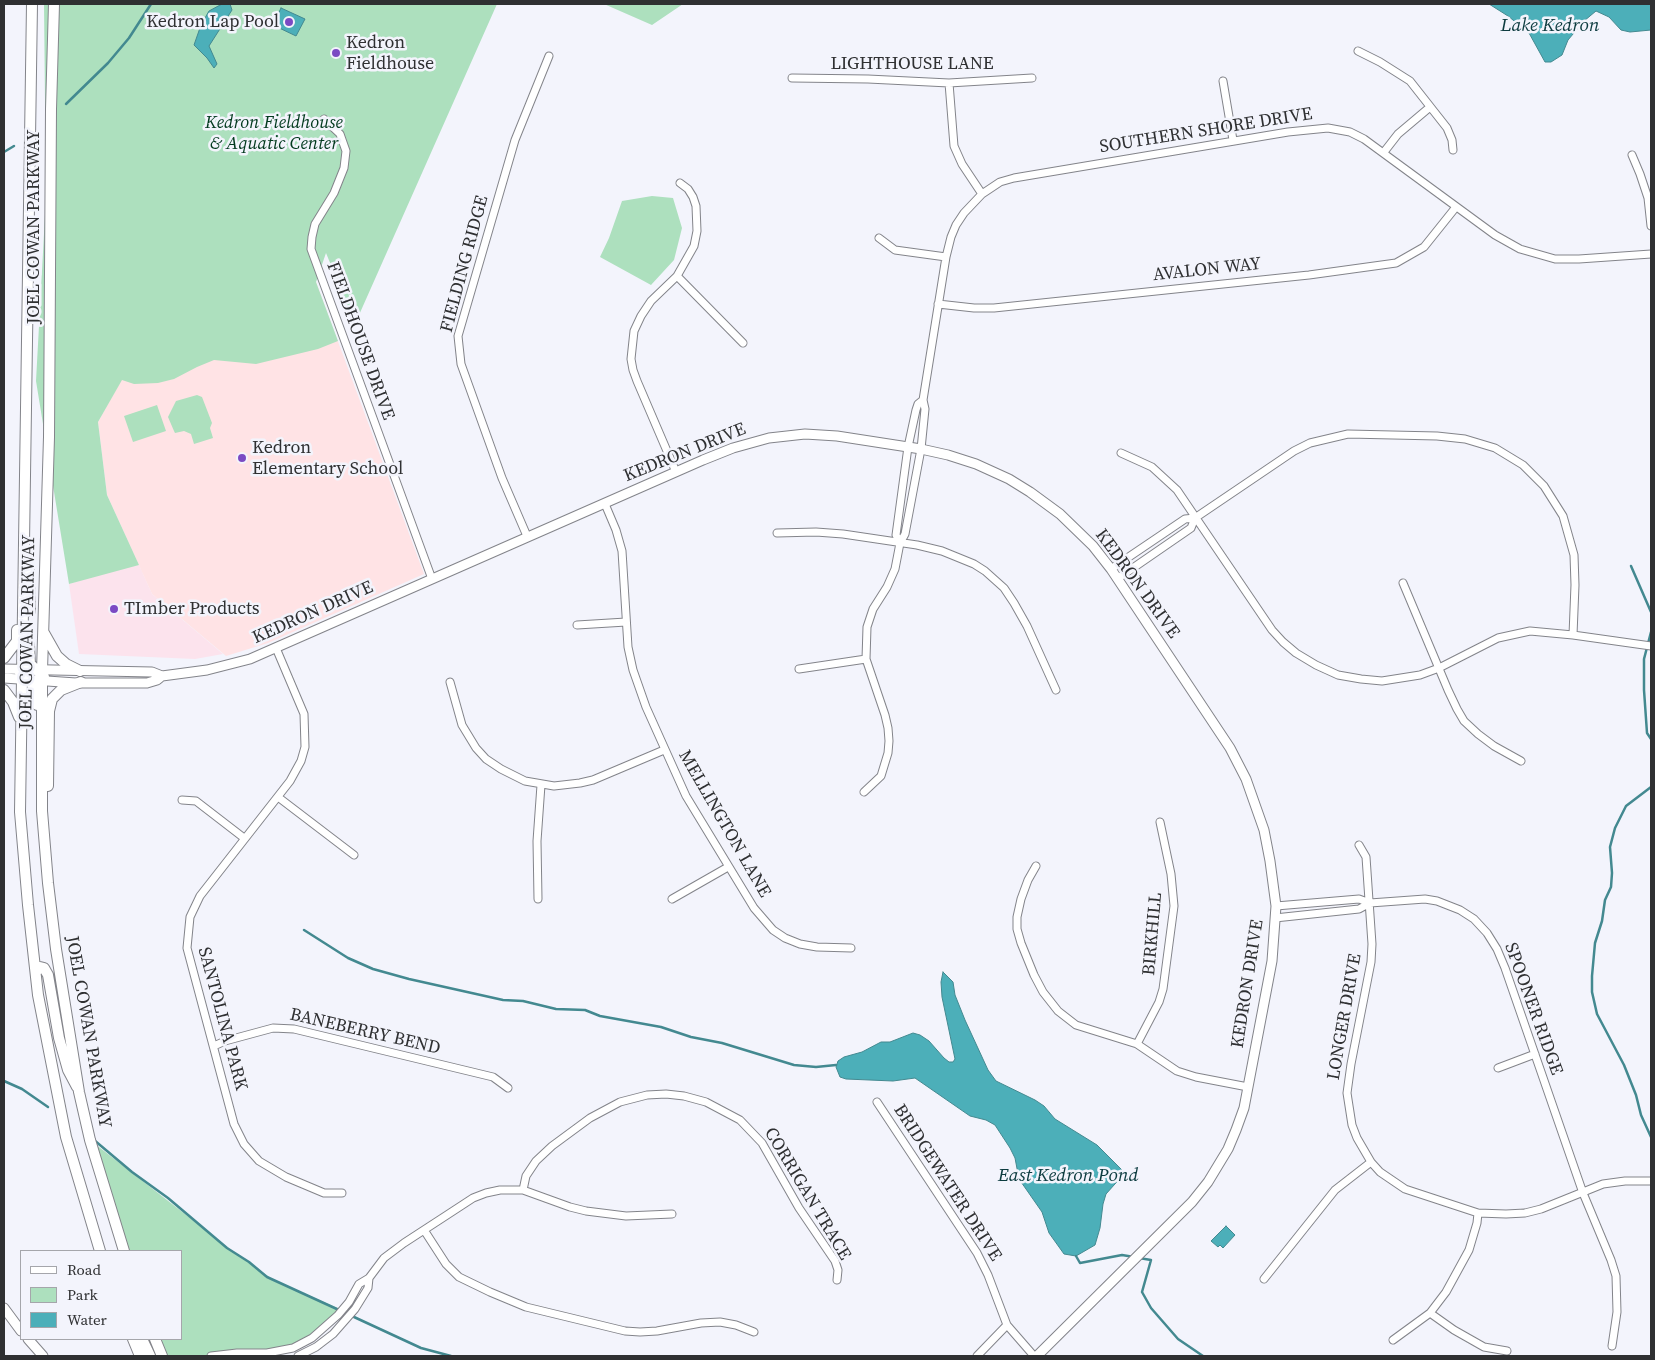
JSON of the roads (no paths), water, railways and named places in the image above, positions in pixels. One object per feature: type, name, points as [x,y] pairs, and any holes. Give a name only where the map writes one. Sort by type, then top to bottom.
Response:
[{"type":"main road","name":"JOEL COWAN PARKWAY","points":[[32,4],[20,812],[38,995],[66,1137],[100,1250]]},
{"type":"main road","name":"JOEL COWAN PARKWAY","points":[[54,4],[51,119],[49,437],[42,676],[42,810],[56,949],[79,1092],[90,1140],[124,1250]]},
{"type":"main road","points":[[23,542],[30,582],[30,664],[42,676]]},
{"type":"main road","points":[[4,658],[17,641],[18,578],[23,558]]},
{"type":"main road","points":[[43,630],[57,656],[66,664],[80,671]]},
{"type":"main road","points":[[22,674],[32,684],[37,696],[37,794],[42,810]]},
{"type":"main road","points":[[42,810],[48,790],[49,711],[52,699],[61,690],[80,682]]},
{"type":"main road","points":[[4,690],[13,702],[22,724]]},
{"type":"main road","points":[[36,972],[40,968],[44,968],[48,975],[59,1038],[68,1070],[79,1092]]},
{"type":"main road","points":[[126,1340],[132,1356]]},
{"type":"main road","points":[[133,1340],[140,1356]]},
{"type":"main road","points":[[142,1340],[150,1356]]},
{"type":"main road","points":[[155,1340],[162,1356]]},
{"type":"street","points":[[1358,51],[1410,81],[1447,128],[1452,140],[1453,150]]},
{"type":"street","name":"FIELDING RIDGE","points":[[527,536],[502,478],[461,364],[458,336],[515,140],[549,56]]},
{"type":"street","name":"LIGHTHOUSE LANE","points":[[792,78],[949,83],[1032,78]]},
{"type":"street","points":[[1223,81],[1233,140]]},
{"type":"street","points":[[949,83],[954,146],[962,164],[982,194]]},
{"type":"street","points":[[1384,152],[1398,134],[1430,107]]},
{"type":"street","name":"FIELDHOUSE DRIVE","points":[[324,119],[340,134],[346,151],[344,168],[334,193],[315,224],[311,250],[432,579]]},
{"type":"street","name":"SOUTHERN SHORE DRIVE","points":[[900,543],[905,534],[921,449],[925,409],[923,400],[946,257],[956,225],[964,213],[982,194],[1000,182],[1233,140],[1328,128],[1350,132],[1384,152],[1495,235],[1544,257],[1579,259],[1651,254]]},
{"type":"street","points":[[1632,155],[1648,198],[1651,226]]},
{"type":"street","points":[[676,472],[637,381],[632,359],[634,331],[641,316],[658,294],[677,276],[694,246],[698,217],[693,197],[680,183]]},
{"type":"street","name":"AVALON WAY","points":[[938,304],[994,308],[1309,275],[1396,263],[1424,246],[1456,207]]},
{"type":"street","points":[[879,238],[895,250],[946,257]]},
{"type":"street","points":[[677,276],[743,343]]},
{"type":"street","name":"SOUTHERN SHORE DRIVE","points":[[900,543],[896,534],[908,447],[916,410],[918,404],[923,400]]},
{"type":"street","points":[[1111,569],[1185,519],[1195,518],[1310,443],[1348,434],[1437,436],[1465,439],[1484,444],[1511,457],[1533,473],[1548,491],[1563,516],[1574,555],[1573,635]]},
{"type":"street","name":"KEDRON DRIVE","points":[[4,669],[22,674],[80,682],[147,683],[157,680],[162,676],[225,666],[250,659],[527,536],[733,448],[788,435],[837,436],[948,455],[987,469],[1050,505],[1073,525],[1111,569],[1221,735],[1246,779],[1264,830],[1276,906],[1272,961],[1244,1108],[1236,1130],[1218,1166],[1203,1189],[1179,1216],[1036,1356]]},
{"type":"street","points":[[1121,453],[1152,467],[1177,490],[1272,630],[1296,653],[1338,675],[1382,681],[1403,679],[1439,668],[1488,642],[1507,635],[1530,631],[1651,646]]},
{"type":"street","name":"MELLINGTON LANE","points":[[604,504],[616,530],[622,551],[628,646],[636,680],[679,783],[754,908],[773,930],[800,944],[817,948],[851,948]]},
{"type":"street","points":[[1117,579],[1191,528],[1195,518]]},
{"type":"street","points":[[777,533],[816,532],[900,543],[942,551],[960,557],[985,571],[1004,588],[1027,626],[1056,690]]},
{"type":"street","points":[[864,792],[881,776],[888,753],[889,741],[886,715],[866,659],[867,628],[874,609],[895,569],[900,543]]},
{"type":"street","points":[[1403,583],[1456,709],[1464,721],[1478,734],[1494,746],[1521,761]]},
{"type":"street","points":[[577,625],[626,622]]},
{"type":"street","name":"SANTOLINA PARK","points":[[276,648],[301,706],[305,727],[305,747],[301,761],[290,781],[200,896],[190,917],[187,948],[234,1124],[250,1153],[264,1164],[292,1180],[324,1193],[342,1193]]},
{"type":"street","points":[[799,669],[866,659]]},
{"type":"street","name":"KEDRON DRIVE","points":[[42,676],[80,671],[152,672],[162,676]]},
{"type":"street","name":"KEDRON DRIVE","points":[[4,678],[22,674]]},
{"type":"street","points":[[450,682],[462,726],[476,748],[486,759],[525,781],[541,785],[570,785],[587,782],[664,750]]},
{"type":"street","points":[[538,899],[537,841],[541,785]]},
{"type":"street","points":[[278,797],[354,855]]},
{"type":"street","points":[[182,800],[196,801],[244,838]]},
{"type":"street","name":"BIRKHILL","points":[[1137,1044],[1163,989],[1174,906],[1171,874],[1160,822]]},
{"type":"street","name":"LONGER DRIVE","points":[[1359,844],[1366,857],[1372,944],[1371,962],[1347,1093],[1352,1125],[1371,1162],[1380,1172],[1405,1188],[1478,1213],[1525,1213],[1542,1209],[1611,1183],[1651,1181]]},
{"type":"street","points":[[1036,866],[1021,899],[1018,929],[1025,956],[1043,992],[1058,1011],[1076,1025],[1137,1044],[1177,1071],[1196,1077],[1248,1087]]},
{"type":"street","points":[[672,899],[728,867]]},
{"type":"street","name":"SPOONER RIDGE","points":[[1276,906],[1359,899],[1370,902],[1413,899],[1437,901],[1456,908],[1474,919],[1486,933],[1497,949],[1583,1193],[1612,1260],[1616,1276],[1616,1312],[1612,1346]]},
{"type":"street","points":[[1275,918],[1359,910],[1370,902]]},
{"type":"street","name":"BANEBERRY BEND","points":[[214,1046],[225,1041],[273,1028],[294,1029],[493,1077],[508,1088]]},
{"type":"street","points":[[1498,1068],[1534,1054]]},
{"type":"street","name":"CORRIGAN TRACE","points":[[523,1190],[526,1176],[536,1161],[552,1146],[590,1118],[620,1102],[666,1094],[684,1096],[706,1102],[740,1120],[762,1143],[799,1208],[835,1261],[838,1270],[837,1280]]},
{"type":"street","name":"BRIDGEWATER DRIVE","points":[[877,1102],[977,1253],[988,1275],[1006,1325],[1036,1356]]},
{"type":"street","points":[[1264,1279],[1335,1190],[1371,1162]]},
{"type":"street","points":[[211,1356],[267,1353],[293,1348],[312,1338],[338,1315],[360,1284],[369,1278],[384,1258],[404,1242],[473,1198],[486,1192],[523,1190],[586,1211],[626,1216],[672,1214]]},
{"type":"street","points":[[1393,1340],[1430,1313],[1446,1292],[1469,1250],[1478,1213]]},
{"type":"street","points":[[424,1230],[446,1264],[459,1277],[526,1307],[625,1331],[640,1332],[720,1322],[736,1324],[754,1332]]},
{"type":"street","points":[[298,1356],[308,1354],[333,1334],[355,1310],[368,1288],[369,1278]]},
{"type":"street","points":[[4,1308],[20,1330]]},
{"type":"street","points":[[1430,1313],[1454,1330],[1484,1347],[1507,1351]]},
{"type":"street","points":[[977,1356],[1006,1325]]},
{"type":"street","points":[[29,1340],[43,1356]]},
{"type":"street","points":[[303,1343],[308,1354]]},
{"type":"water","points":[[222,4],[230,4],[232,10],[209,46],[217,64],[214,68],[194,45],[201,25],[209,11]]},
{"type":"water","name":"Lake Kedron","points":[[1489,4],[1651,4],[1651,30],[1630,32],[1621,30],[1609,17],[1596,11],[1584,21],[1568,40],[1562,55],[1551,62],[1545,62],[1529,33]]},
{"type":"water","name":"Kedron Lap Pool","points":[[281,8],[305,19],[296,36],[273,25]]},
{"type":"water","name":"East Kedron Pond","points":[[943,972],[953,982],[955,995],[965,1020],[988,1070],[996,1081],[1044,1106],[1055,1119],[1097,1145],[1122,1170],[1123,1175],[1106,1194],[1095,1245],[1076,1256],[1064,1254],[1049,1233],[1042,1212],[1019,1179],[1015,1158],[1010,1148],[995,1125],[986,1120],[970,1116],[915,1078],[893,1081],[846,1079],[840,1077],[836,1067],[838,1061],[844,1057],[862,1052],[881,1042],[890,1042],[913,1033],[929,1041],[944,1058],[949,1062],[953,1062],[955,1059],[942,997],[941,982]]},
{"type":"water","points":[[1226,1226],[1235,1235],[1223,1248],[1220,1245],[1218,1247],[1211,1241]]},
{"type":"waterway","points":[[66,104],[108,63],[129,38],[151,4]]},
{"type":"waterway","points":[[4,152],[14,146]]},
{"type":"waterway","points":[[1631,566],[1651,612]]},
{"type":"waterway","points":[[1651,632],[1644,659],[1647,733],[1651,739]]},
{"type":"waterway","points":[[1651,787],[1626,806],[1615,828],[1610,847],[1611,887],[1605,900],[1602,921],[1595,943],[1592,976],[1592,992],[1597,1014],[1624,1065],[1636,1095],[1641,1115],[1651,1137]]},
{"type":"waterway","points":[[304,930],[348,958],[373,969],[409,979],[503,1000],[523,1001],[556,1009],[585,1010],[600,1016],[661,1027],[691,1037],[722,1043],[794,1065],[816,1067],[836,1065]]},
{"type":"waterway","points":[[4,1081],[22,1089],[48,1107]]},
{"type":"waterway","points":[[94,1140],[132,1172],[168,1198],[227,1248],[249,1262],[267,1277],[339,1310]]},
{"type":"waterway","points":[[1076,1256],[1080,1263],[1122,1255],[1134,1257]]},
{"type":"waterway","points":[[1139,1258],[1151,1260],[1142,1292],[1151,1308],[1178,1339],[1203,1356]]},
{"type":"waterway","points":[[354,1317],[421,1348],[451,1356]]},
{"type":"place","name":"Kedron Lap Pool","points":[[289,22]]},
{"type":"place","name":"Kedron Fieldhouse","points":[[336,53]]},
{"type":"place","name":"Kedron Elementary School","points":[[242,458]]},
{"type":"place","name":"TImber Products","points":[[114,609]]},
{"type":"park label","name":"Kedron Fieldhouse & Aquatic Center","points":[[274,133]]}]
